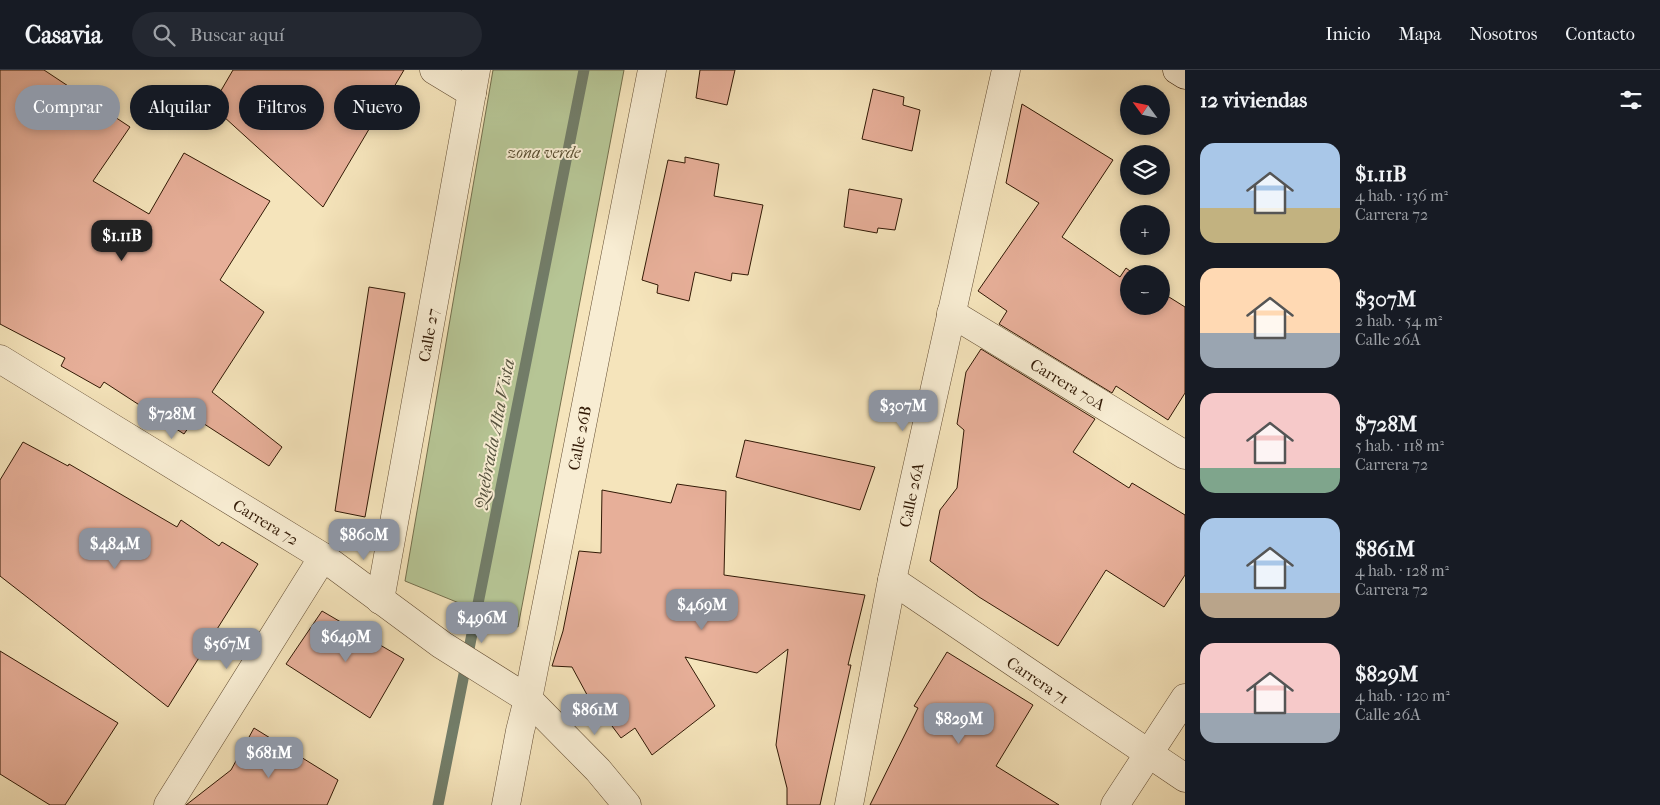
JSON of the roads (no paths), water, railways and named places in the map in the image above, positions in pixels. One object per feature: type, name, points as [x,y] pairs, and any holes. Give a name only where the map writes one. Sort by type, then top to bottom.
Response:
[{"type":"street","points":[[434,70],[474,81]]},
{"type":"street","name":"Calle 26B","points":[[506,805],[652,70]]},
{"type":"street","name":"Calle 26A","points":[[849,805],[892,580],[1006,70]]},
{"type":"street","points":[[1177,70],[1185,75]]},
{"type":"street","name":"Calle 27","points":[[380,600],[474,81]]},
{"type":"street","name":"Carrera 70A","points":[[951,313],[1185,455]]},
{"type":"street","name":"Carrera 72","points":[[0,359],[323,557],[442,645],[528,699],[598,770],[627,805]]},
{"type":"street","points":[[168,805],[323,557]]},
{"type":"street","name":"Carrera 71","points":[[892,580],[1185,778]]},
{"type":"street","points":[[1115,805],[1185,698]]},
{"type":"waterway","name":"Quebrada Alta Vista","points":[[438,805],[584,70]]},
{"type":"park label","name":"zona verde","points":[[544,152]]}]
